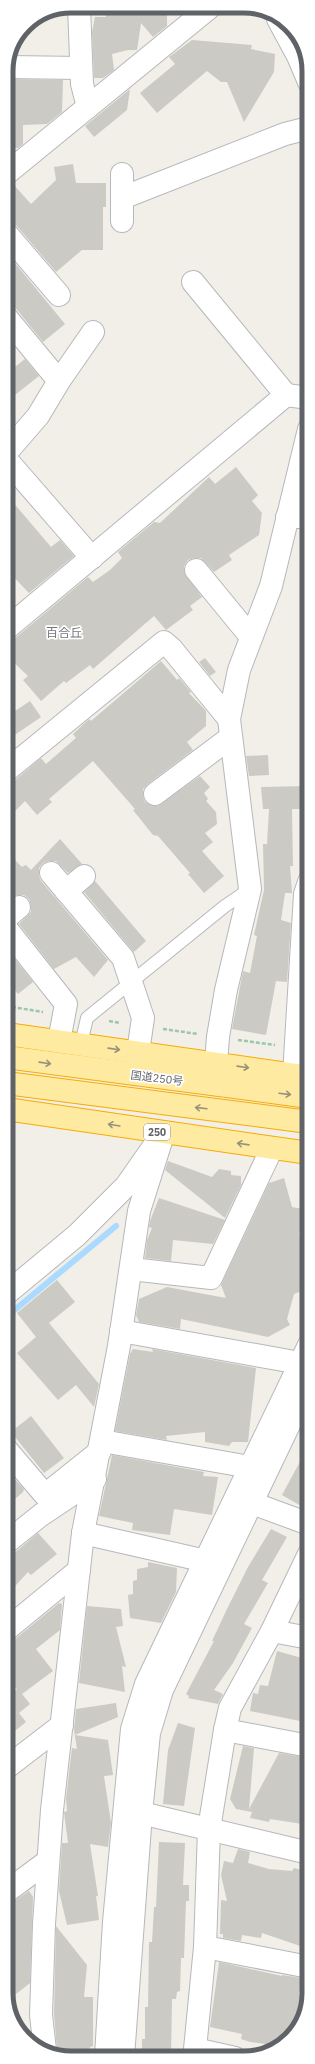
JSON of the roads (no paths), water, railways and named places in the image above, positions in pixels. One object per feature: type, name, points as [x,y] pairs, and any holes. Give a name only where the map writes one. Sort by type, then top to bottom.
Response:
[{"type":"highway","points":[[13,1035],[301,1076]]},
{"type":"highway","name":"国道250号","points":[[13,1058],[302,1096]]},
{"type":"highway","points":[[13,1084],[302,1121]]},
{"type":"highway","name":"250","points":[[13,1110],[302,1152]]},
{"type":"street","points":[[80,13],[82,84],[88,107]]},
{"type":"street","points":[[13,168],[203,13]]},
{"type":"street","points":[[283,28],[302,64]]},
{"type":"street","points":[[13,67],[81,68]]},
{"type":"street","points":[[122,198],[285,134],[302,130]]},
{"type":"street","points":[[122,174],[122,221]]},
{"type":"street","points":[[13,241],[59,295]]},
{"type":"street","points":[[193,282],[286,395],[302,397]]},
{"type":"street","points":[[13,325],[59,381]]},
{"type":"street","points":[[13,445],[38,416],[59,381],[93,332]]},
{"type":"street","points":[[13,623],[286,395]]},
{"type":"street","points":[[216,1063],[218,1037],[226,990],[250,889],[230,728],[239,670],[271,586],[302,457]]},
{"type":"street","points":[[13,467],[92,558]]},
{"type":"street","points":[[287,517],[302,517]]},
{"type":"street","points":[[196,570],[252,637]]},
{"type":"street","points":[[13,765],[164,642],[171,648],[230,728]]},
{"type":"street","points":[[155,794],[230,728]]},
{"type":"street","points":[[50,873],[123,958],[143,1018],[138,1052]]},
{"type":"street","points":[[66,891],[84,876]]},
{"type":"street","points":[[13,937],[66,1004],[59,1041]]},
{"type":"street","points":[[301,1076],[302,1050]]},
{"type":"street","points":[[44,2044],[41,2015],[48,1861],[83,1533],[95,1479],[121,1331],[139,1211],[163,1133]]},
{"type":"street","points":[[13,1288],[77,1235],[126,1186],[163,1133]]},
{"type":"street","points":[[130,1270],[211,1278],[272,1148]]},
{"type":"street","points":[[121,1331],[302,1354]]},
{"type":"street","points":[[123,2051],[141,1813],[149,1733],[162,1690],[214,1562],[250,1467],[302,1360]]},
{"type":"street","points":[[106,2051],[114,1922],[132,1729],[146,1684],[214,1562],[252,1503],[302,1398]]},
{"type":"street","points":[[13,1460],[45,1495],[101,1446],[250,1467]]},
{"type":"street","points":[[13,1537],[41,1515],[95,1479]]},
{"type":"street","points":[[252,1503],[302,1521]]},
{"type":"street","points":[[83,1533],[214,1562]]},
{"type":"street","points":[[195,2051],[205,1947],[209,1829],[225,1730],[230,1708],[272,1631],[302,1569]]},
{"type":"street","points":[[13,1624],[79,1570]]},
{"type":"street","points":[[272,1631],[302,1637]]},
{"type":"street","points":[[13,1763],[62,1725]]},
{"type":"street","points":[[225,1730],[302,1745]]},
{"type":"street","points":[[141,1813],[302,1851]]},
{"type":"street","points":[[13,1887],[48,1861]]},
{"type":"street","points":[[205,1947],[302,1966]]},
{"type":"lane","points":[[81,1044],[87,1018],[225,906],[250,889]]},
{"type":"waterway","points":[[13,1311],[116,1226]]},
{"type":"district","name":"百合丘","points":[[64,632]]}]
